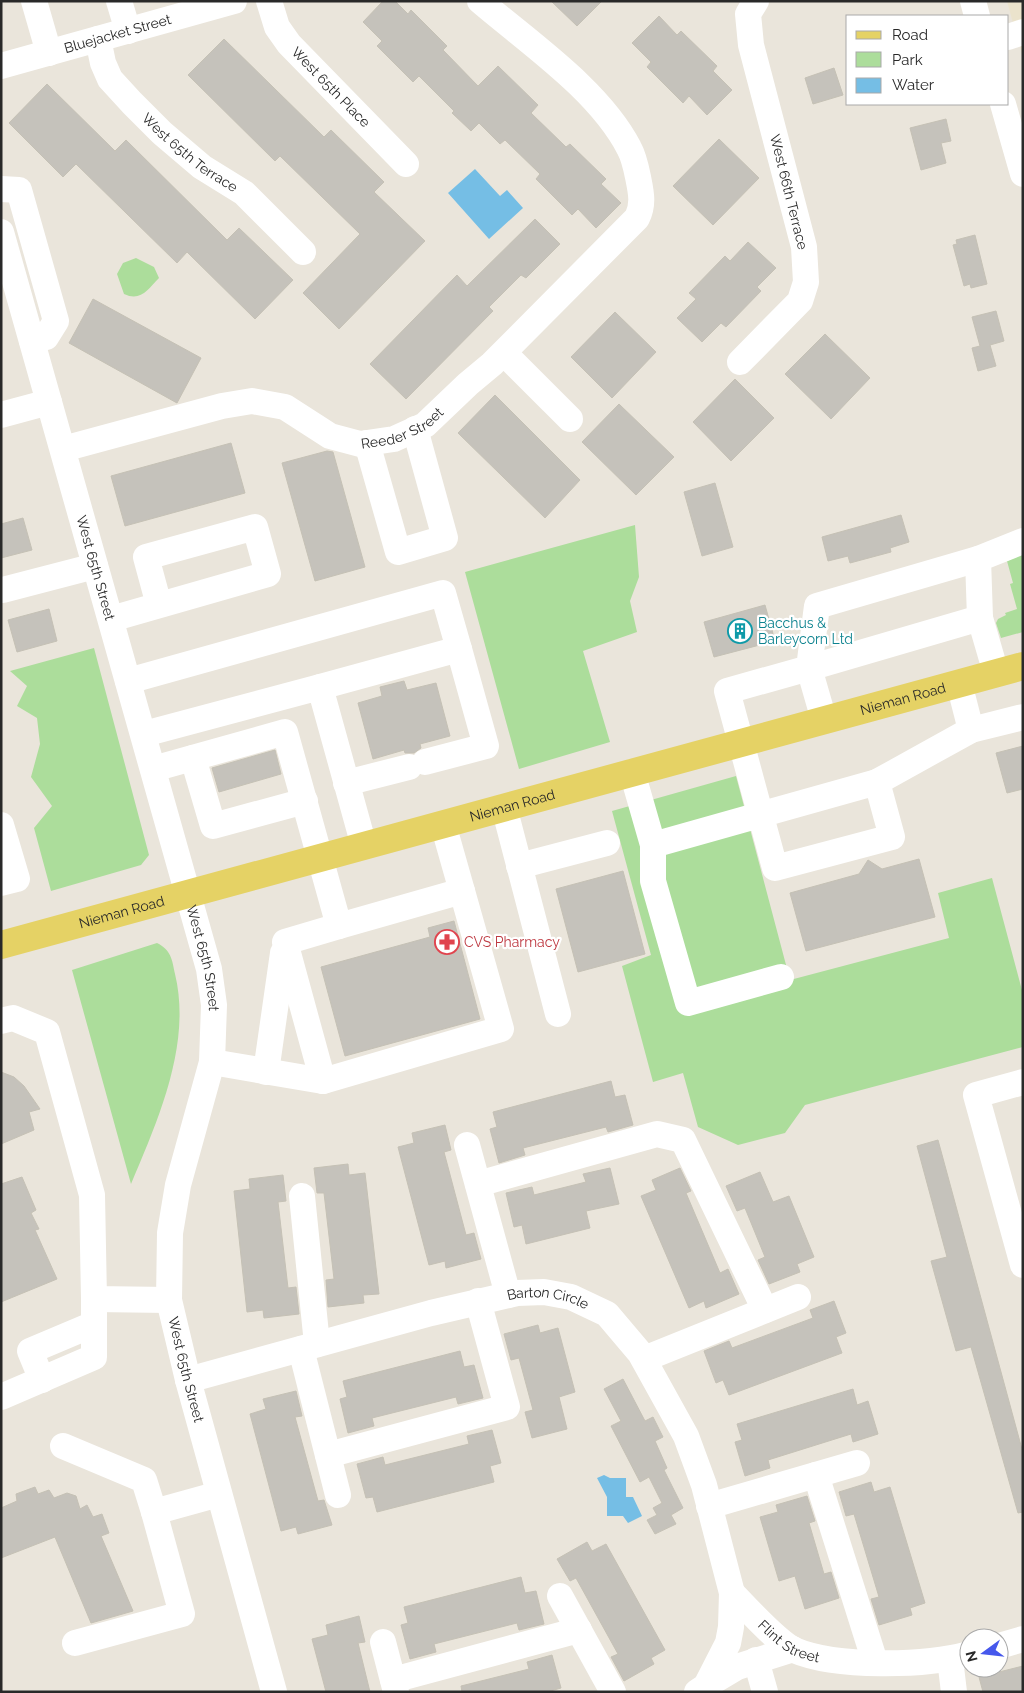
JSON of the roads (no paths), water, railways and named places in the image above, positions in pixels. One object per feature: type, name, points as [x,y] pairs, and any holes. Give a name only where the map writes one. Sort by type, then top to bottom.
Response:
[{"type":"main road","name":"Nieman Road","points":[[1,945],[1023,666]]},
{"type":"street","points":[[34,1],[49,52]]},
{"type":"street","points":[[119,1],[128,30]]},
{"type":"street","name":"Bluejacket Street","points":[[1,66],[98,39],[201,6],[234,1]]},
{"type":"street","name":"West 65th Place","points":[[270,1],[277,27],[289,44],[406,164]]},
{"type":"street","name":"Reeder Street","points":[[63,449],[222,406],[252,401],[284,407],[330,436],[360,444],[394,439],[425,425],[504,353],[637,218],[641,210],[642,196],[634,157],[614,125],[582,87],[480,1]]},
{"type":"street","name":"West 66th Terrace","points":[[740,362],[800,301],[806,282],[804,247],[751,45],[748,14],[756,1]]},
{"type":"street","points":[[973,1],[977,15]]},
{"type":"street","points":[[1009,37],[1023,32]]},
{"type":"street","name":"West 65th Terrace","points":[[98,39],[103,63],[110,79],[132,103],[162,133],[202,167],[244,193],[303,252]]},
{"type":"street","points":[[1002,105],[1023,174]]},
{"type":"street","points":[[1,189],[19,190],[56,321],[46,337],[32,341]]},
{"type":"street","name":"West 65th Street","points":[[2,236],[209,969],[214,1005],[212,1062],[178,1185],[170,1233],[169,1300],[188,1380],[274,1692]]},
{"type":"street","points":[[504,353],[570,419]]},
{"type":"street","points":[[1,415],[49,402]]},
{"type":"street","points":[[367,443],[398,552],[426,544],[445,538],[415,429]]},
{"type":"street","points":[[824,720],[809,668],[817,606],[978,559],[1023,541]]},
{"type":"street","points":[[978,559],[980,618],[996,673]]},
{"type":"street","points":[[3,590],[95,566]]},
{"type":"street","points":[[128,680],[443,593],[486,746],[346,783]]},
{"type":"street","points":[[110,618],[159,605]]},
{"type":"street","points":[[877,782],[892,837],[775,868],[727,690],[980,618]]},
{"type":"street","points":[[144,734],[459,649]]},
{"type":"street","points":[[959,683],[971,730]]},
{"type":"street","points":[[320,687],[364,846]]},
{"type":"street","points":[[653,845],[877,782],[971,730],[1023,717]]},
{"type":"street","points":[[153,769],[284,732],[339,926]]},
{"type":"street","points":[[193,758],[213,826],[305,801]]},
{"type":"street","points":[[632,772],[653,845],[653,881],[688,1003],[781,977]]},
{"type":"street","points":[[504,807],[558,1014]]},
{"type":"street","points":[[212,1062],[323,1081],[501,1028],[443,824]]},
{"type":"street","points":[[1,826],[17,879],[1,883]]},
{"type":"street","points":[[519,866],[607,842]]},
{"type":"street","points":[[285,942],[462,891]]},
{"type":"street","points":[[285,942],[323,1081]]},
{"type":"street","points":[[266,1072],[285,942]]},
{"type":"street","points":[[1,1022],[13,1018],[47,1032],[92,1195],[94,1311],[94,1357],[1,1397]]},
{"type":"street","points":[[1023,1082],[976,1095],[1023,1265]]},
{"type":"street","points":[[478,1184],[657,1134],[682,1140],[765,1310]]},
{"type":"street","points":[[467,1144],[508,1294]]},
{"type":"street","points":[[302,1196],[309,1346],[328,1455],[338,1495]]},
{"type":"street","name":"Barton Circle","points":[[188,1380],[508,1294],[544,1292],[570,1297],[607,1314],[644,1360],[686,1436],[704,1485],[732,1593]]},
{"type":"street","points":[[644,1360],[798,1297]]},
{"type":"street","points":[[94,1311],[169,1300]]},
{"type":"street","points":[[328,1455],[507,1407],[478,1301]]},
{"type":"street","points":[[63,1446],[144,1480],[182,1614],[75,1643]]},
{"type":"street","points":[[709,1506],[857,1463]]},
{"type":"street","points":[[816,1475],[875,1662]]},
{"type":"street","points":[[154,1512],[219,1494]]},
{"type":"street","points":[[702,1689],[728,1643],[731,1627],[732,1593]]},
{"type":"street","name":"Flint Street","points":[[732,1593],[793,1649],[820,1657],[875,1662],[959,1656]]},
{"type":"street","points":[[560,1596],[613,1692]]},
{"type":"street","points":[[383,1642],[395,1686],[579,1630]]},
{"type":"street","points":[[1009,1643],[1023,1639]]},
{"type":"street","points":[[702,1689],[736,1667],[793,1649]]},
{"type":"street","points":[[756,1660],[765,1692]]},
{"type":"street","points":[[954,1692],[959,1662]]},
{"type":"water","points":[[475,169],[500,196],[507,190],[523,208],[489,239],[448,193]]},
{"type":"water","points":[[604,1475],[610,1478],[626,1478],[626,1497],[633,1497],[642,1516],[628,1523],[623,1516],[607,1516],[607,1497],[597,1478]]},
{"type":"place","name":"Bacchus & Barleycorn Ltd","points":[[740,631]]},
{"type":"place","name":"CVS Pharmacy","points":[[447,942]]}]
